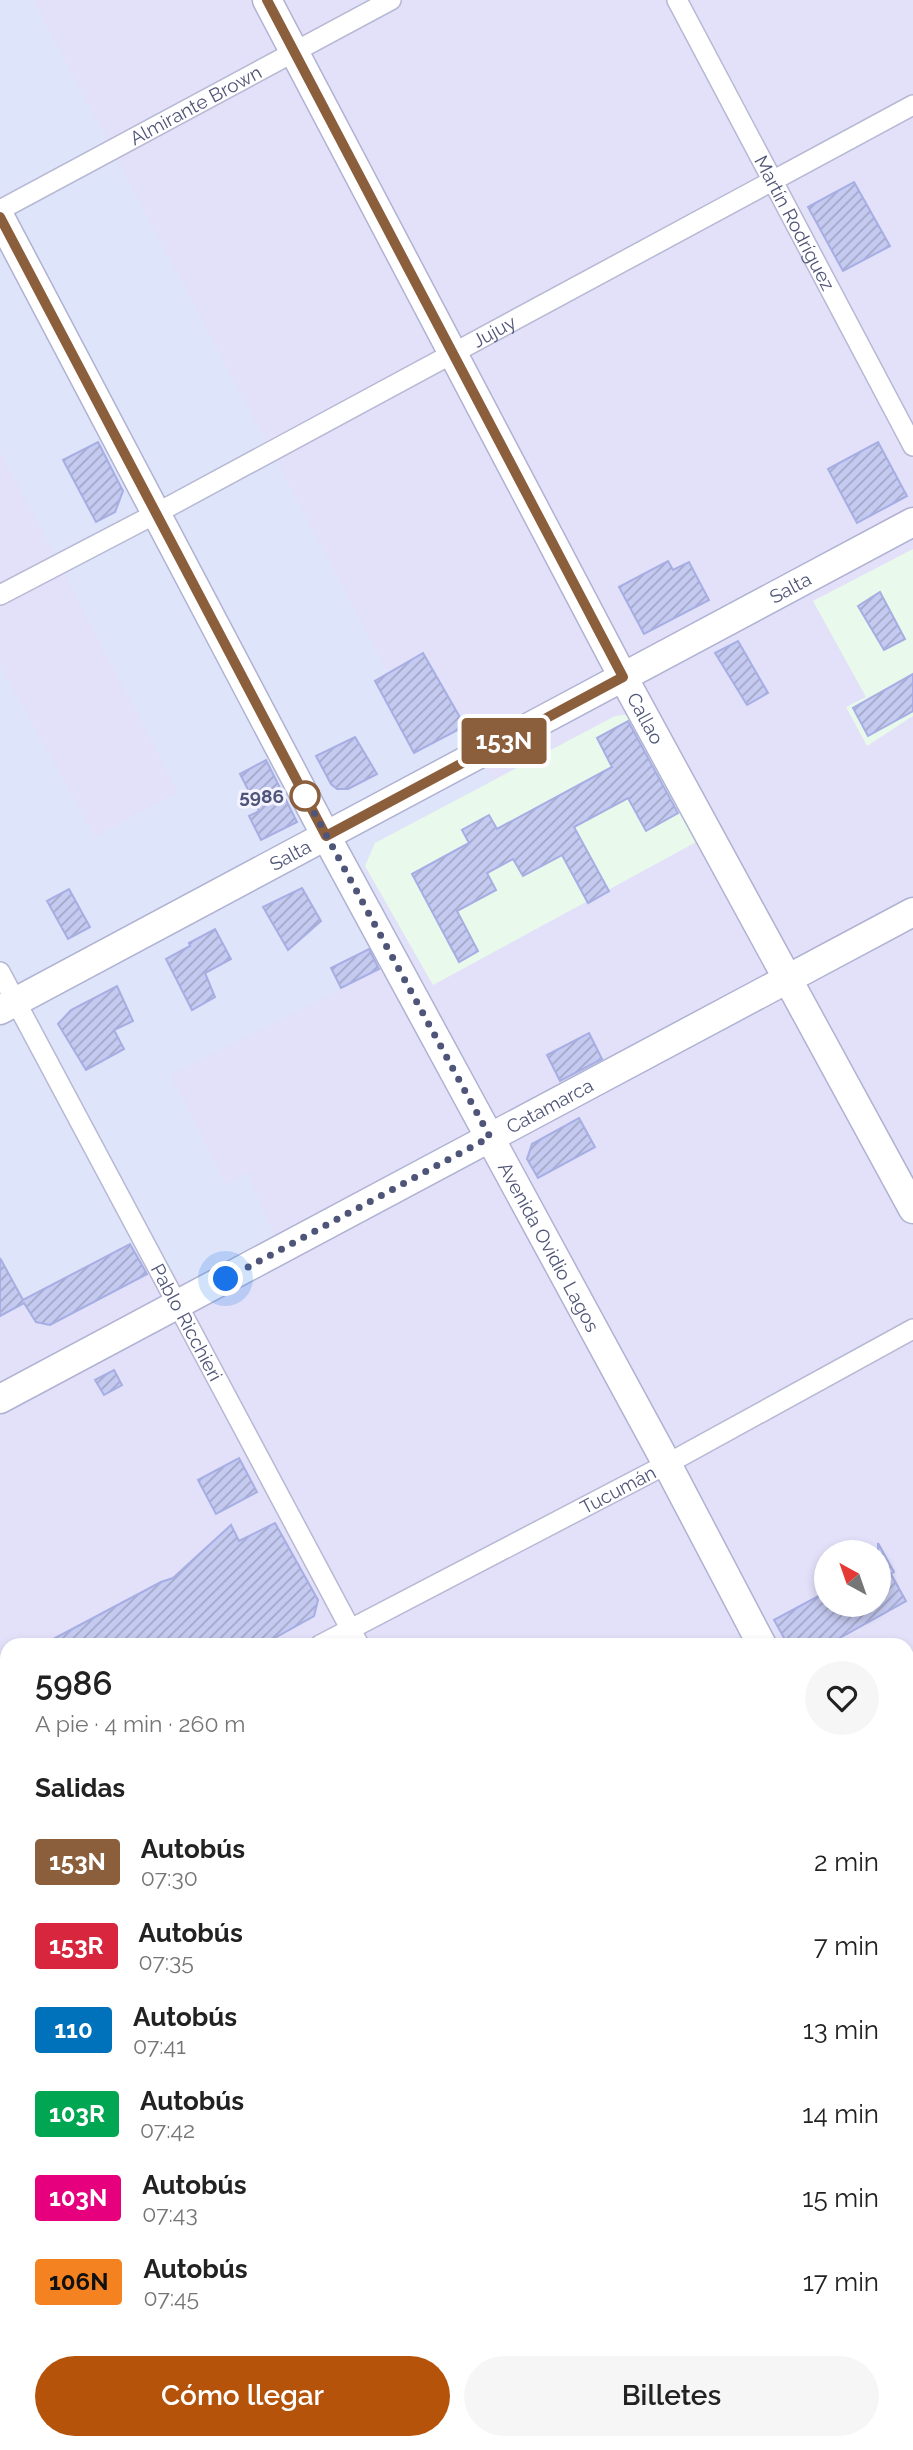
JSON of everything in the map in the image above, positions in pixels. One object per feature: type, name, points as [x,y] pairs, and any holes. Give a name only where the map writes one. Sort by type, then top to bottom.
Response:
[{"type":"main road","name":"Callao","points":[[267,0],[623,677],[913,1209]]},
{"type":"main road","name":"Avenida Ovidio Lagos","points":[[0,217],[326,836],[667,1464],[758,1638]]},
{"type":"main road","name":"Salta","points":[[8,1005],[913,522]]},
{"type":"main road","name":"Catamarca","points":[[0,1399],[913,912]]},
{"type":"street","name":"Almirante Brown","points":[[0,210],[391,0]]},
{"type":"street","name":"Martín Rodríguez","points":[[677,0],[913,446]]},
{"type":"street","name":"Jujuy","points":[[0,595],[158,513],[913,105]]},
{"type":"street","name":"Pablo Ricchieri","points":[[0,972],[8,1005],[177,1304],[355,1637]]},
{"type":"street","name":"Tucumán","points":[[355,1637],[913,1329]]},
{"type":"shaded area","points":[[0,0],[913,0],[913,1638],[0,1638]]},
{"type":"shaded area","points":[[0,0],[33,0],[388,673],[375,681],[414,753],[465,726],[493,780],[375,843],[364,870],[410,954],[170,1075],[226,1185],[247,1172],[274,1235],[188,1283],[130,1244],[35,1294],[28,1309],[0,1262],[0,666],[95,837],[178,792],[0,450]]},
{"type":"shaded area","points":[[913,549],[913,716],[867,746],[846,707],[866,697],[813,601]]},
{"type":"shaded area","points":[[632,714],[700,840],[433,985],[365,866],[375,843],[615,716]]},
{"type":"building","points":[[854,182],[890,246],[843,271],[808,207]]},
{"type":"building","points":[[98,442],[123,491],[115,512],[96,522],[63,460]]},
{"type":"building","points":[[878,442],[907,496],[857,523],[828,469]]},
{"type":"building","points":[[668,561],[673,570],[689,562],[709,600],[644,634],[619,587]]},
{"type":"building","points":[[880,592],[905,639],[884,650],[858,606]]},
{"type":"building","points":[[738,641],[768,693],[747,705],[715,653]]},
{"type":"building","points":[[423,653],[465,726],[414,753],[375,681]]},
{"type":"building","points":[[913,674],[913,711],[868,736],[853,708]]},
{"type":"building","points":[[628,721],[678,813],[646,831],[628,798],[574,827],[609,891],[588,903],[562,855],[523,876],[513,859],[487,873],[496,890],[457,911],[478,951],[459,962],[412,874],[469,843],[462,830],[489,815],[497,829],[612,767],[597,738]]},
{"type":"building","points":[[355,737],[377,774],[348,789],[337,789],[331,784],[316,756]]},
{"type":"building","points":[[266,760],[297,822],[261,840],[249,816],[259,811],[240,774]]},
{"type":"building","points":[[302,888],[321,921],[288,950],[263,907]]},
{"type":"building","points":[[69,889],[90,927],[68,939],[47,901]]},
{"type":"building","points":[[215,929],[231,959],[205,973],[215,997],[192,1010],[166,959]]},
{"type":"building","points":[[369,949],[379,969],[341,988],[331,968]]},
{"type":"building","points":[[117,986],[133,1021],[114,1030],[124,1049],[86,1070],[58,1024],[71,1010]]},
{"type":"building","points":[[589,1033],[602,1059],[560,1081],[547,1055]]},
{"type":"building","points":[[579,1118],[595,1147],[538,1178],[527,1159],[532,1144]]},
{"type":"building","points":[[130,1244],[147,1274],[50,1325],[36,1322],[24,1303],[0,1316],[0,1258],[23,1300]]},
{"type":"building","points":[[114,1370],[122,1385],[104,1395],[95,1380]]},
{"type":"building","points":[[239,1458],[257,1492],[216,1514],[198,1480]]},
{"type":"building","points":[[275,1523],[318,1600],[314,1616],[275,1638],[55,1638],[173,1578],[231,1525],[239,1541]]},
{"type":"building","points":[[891,1574],[906,1601],[891,1609]]},
{"type":"building","points":[[814,1598],[814,1617],[877,1617],[840,1638],[784,1638],[774,1620]]},
{"type":"bus line","name":"153N","points":[[0,217],[326,836],[623,677],[267,0]]},
{"type":"place","name":"5986","points":[[305,796]]},
{"type":"route","points":[[226,1279],[490,1137],[305,796]]}]
